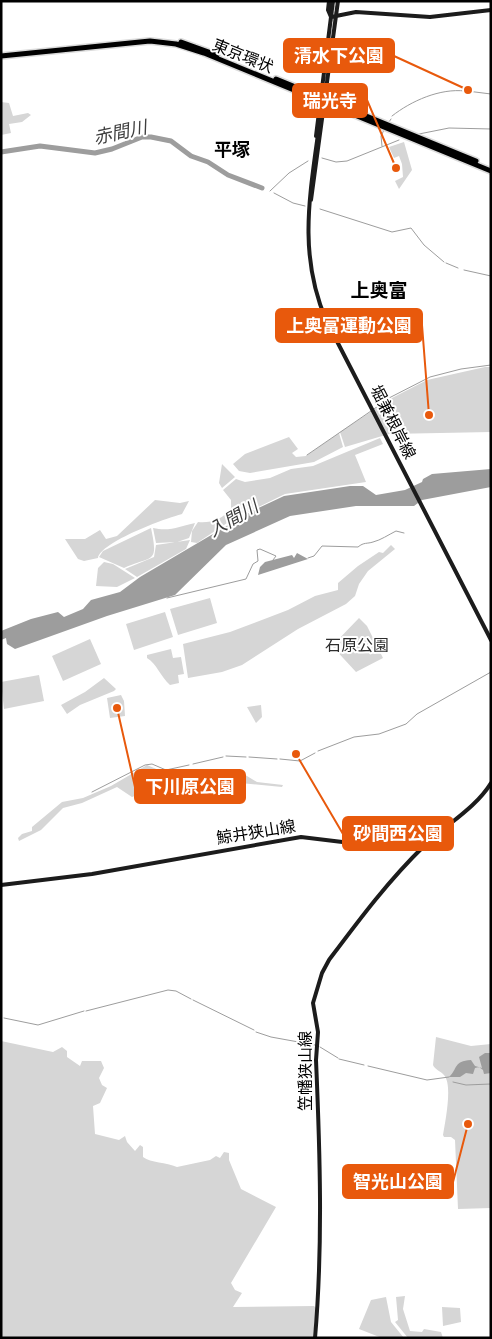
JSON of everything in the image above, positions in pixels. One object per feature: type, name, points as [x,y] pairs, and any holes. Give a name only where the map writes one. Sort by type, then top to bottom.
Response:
[{"type":"highway","name":"東京環状","points":[[1,54],[135,39],[168,40],[194,46],[491,169]]},
{"type":"main road","points":[[329,1],[328,10],[334,17]]},
{"type":"main road","points":[[333,1],[334,17]]},
{"type":"main road","points":[[334,17],[338,1]]},
{"type":"main road","points":[[334,17],[356,12],[438,17],[491,10]]},
{"type":"main road","name":"堀兼根岸線","points":[[310,201],[334,17]]},
{"type":"main road","name":"堀兼根岸線","points":[[319,134],[309,206],[308,246],[315,289],[326,320],[491,640]]},
{"type":"main road","points":[[426,844],[476,801],[491,783]]},
{"type":"main road","name":"鯨井狭山線","points":[[1,885],[92,874],[301,837],[392,848],[426,844]]},
{"type":"main road","name":"笠幡狭山線","points":[[315,1338],[320,1256],[316,1060],[318,1032],[313,1007],[314,999],[329,960],[390,881],[426,844]]},
{"type":"green space","points":[[1,102],[9,103],[13,116],[28,113],[31,115],[22,122],[9,124],[11,133],[1,135]]},
{"type":"green space","points":[[404,142],[412,170],[399,189],[395,181],[403,177],[402,164],[399,156],[394,158],[389,147]]},
{"type":"green space","points":[[491,367],[491,432],[389,434],[345,447],[340,432],[392,398],[427,380]]},
{"type":"green space","points":[[339,433],[343,447],[314,462],[250,473],[239,471],[233,464],[245,454],[289,437],[298,449],[292,453],[296,457],[306,456]]},
{"type":"green space","points":[[380,438],[383,444],[355,455],[366,482],[285,494],[230,521],[197,543],[191,542],[192,531],[198,522],[216,520],[231,508],[231,500],[223,490],[236,479],[245,482],[270,478],[291,469],[313,466]]},
{"type":"green space","points":[[222,464],[235,477],[222,488],[219,483]]},
{"type":"green space","points":[[155,500],[180,503],[189,501],[182,514],[149,525],[122,538],[110,545],[98,558],[84,561],[78,559],[65,539],[85,539],[100,530],[106,539],[117,536]]},
{"type":"green space","points":[[195,523],[189,538],[177,542],[156,543],[153,528],[170,529]]},
{"type":"green space","points":[[151,528],[154,548],[151,557],[124,568],[99,557],[103,551]]},
{"type":"green space","points":[[190,540],[186,549],[137,577],[125,569],[154,557],[156,545]]},
{"type":"green space","points":[[391,545],[395,549],[368,571],[359,584],[355,596],[346,604],[298,629],[242,665],[222,672],[188,678],[183,644],[230,632],[288,610],[315,596],[338,590],[338,583],[358,566],[379,552],[383,553]]},
{"type":"green space","points":[[104,562],[113,564],[135,578],[117,587],[96,586],[98,568]]},
{"type":"green space","points":[[210,598],[217,623],[178,635],[170,609]]},
{"type":"green space","points":[[165,612],[173,637],[134,650],[126,624]]},
{"type":"green space","name":"石原公園","points":[[359,618],[367,626],[383,658],[356,672],[332,646]]},
{"type":"green space","points":[[90,639],[101,664],[63,681],[52,656]]},
{"type":"green space","points":[[171,649],[173,658],[181,657],[184,674],[178,675],[179,683],[170,685],[147,658],[147,655]]},
{"type":"green space","points":[[39,675],[44,701],[4,709],[1,682]]},
{"type":"green space","points":[[104,678],[116,689],[114,691],[80,705],[67,714],[61,705],[85,692]]},
{"type":"green space","points":[[121,695],[124,701],[125,716],[110,718],[107,698]]},
{"type":"green space","points":[[261,705],[262,717],[256,723],[247,707]]},
{"type":"green space","points":[[147,765],[161,771],[174,783],[203,790],[211,788],[223,771],[242,773],[257,782],[283,785],[282,787],[240,783],[200,797],[186,798],[162,793],[154,797],[140,794],[132,797],[117,787],[82,803],[63,808],[41,830],[19,841],[18,838],[22,834],[32,831],[32,827],[62,802],[83,798],[111,786]]},
{"type":"green space","points":[[436,1037],[471,1046],[491,1044],[491,1208],[458,1209],[455,1140],[443,1135],[448,1104],[447,1080],[433,1065]]},
{"type":"green space","points":[[1,1041],[53,1052],[62,1047],[67,1051],[67,1057],[80,1066],[82,1061],[101,1061],[104,1068],[99,1078],[102,1085],[107,1088],[100,1103],[93,1106],[95,1134],[119,1140],[125,1136],[127,1142],[135,1151],[140,1145],[143,1147],[143,1157],[177,1167],[210,1160],[216,1156],[220,1158],[224,1152],[229,1153],[229,1160],[241,1189],[276,1207],[231,1283],[235,1290],[242,1293],[233,1307],[314,1306],[316,1308],[313,1338],[1,1338]]},
{"type":"green space","points":[[405,1296],[403,1309],[410,1331],[422,1332],[424,1329],[441,1332],[443,1338],[408,1338],[395,1322],[398,1320],[396,1297]]},
{"type":"green space","points":[[386,1297],[391,1322],[404,1338],[382,1338],[359,1329],[371,1300]]},
{"type":"green space","points":[[442,1307],[460,1308],[461,1322],[443,1326]]},
{"type":"shaded area","name":"入間川","points":[[491,469],[491,487],[422,500],[414,506],[356,506],[290,516],[226,545],[175,595],[107,616],[15,649],[7,644],[6,638],[1,640],[1,631],[31,619],[58,612],[64,617],[83,609],[91,600],[120,592],[140,577],[252,511],[284,496],[350,486],[363,486],[376,495],[405,490],[422,482],[423,479],[432,474]]},
{"type":"shaded area","points":[[297,553],[308,559],[258,575],[260,567],[265,562],[292,555],[294,558]]},
{"type":"shaded area","points":[[485,1053],[491,1053],[491,1073],[484,1074],[483,1070],[479,1067],[482,1068],[479,1057]]},
{"type":"shaded area","points":[[471,1060],[475,1066],[479,1067],[475,1068],[473,1074],[466,1073],[460,1077],[449,1077],[461,1062]]},
{"type":"waterway","points":[[392,116],[408,105],[426,97],[446,92],[465,91]]},
{"type":"waterway","points":[[467,91],[491,94]]},
{"type":"waterway","name":"赤間川","points":[[419,134],[449,128],[491,129]]},
{"type":"waterway","points":[[382,146],[381,136],[384,130]]},
{"type":"waterway","name":"赤間川","points":[[1,152],[40,146],[95,153],[112,149],[142,137],[151,137],[171,141],[191,156],[208,162],[228,175],[262,188]]},
{"type":"waterway","name":"赤間川","points":[[322,158],[336,162],[347,161],[399,140]]},
{"type":"waterway","name":"赤間川","points":[[270,191],[289,173],[308,161]]},
{"type":"waterway","points":[[274,193],[293,203],[305,206]]},
{"type":"waterway","points":[[320,209],[392,232],[411,228],[424,245],[444,262]]},
{"type":"waterway","points":[[446,263],[458,268]]},
{"type":"waterway","points":[[464,270],[491,276]]},
{"type":"waterway","points":[[389,398],[430,377],[461,369],[491,365]]},
{"type":"waterway","points":[[307,455],[387,400]]},
{"type":"waterway","points":[[216,530],[219,534]]},
{"type":"waterway","points":[[308,558],[314,556],[322,546],[358,547],[379,540],[396,531],[404,533]]},
{"type":"waterway","points":[[167,598],[246,579],[253,564],[258,561],[257,550],[260,549],[276,556],[273,560]]},
{"type":"waterway","points":[[318,751],[354,737],[379,734],[406,724],[417,714],[491,672]]},
{"type":"waterway","points":[[280,759],[300,761],[315,753]]},
{"type":"waterway","points":[[226,756],[246,757]]},
{"type":"waterway","points":[[193,764],[223,757]]},
{"type":"waterway","points":[[249,757],[277,759]]},
{"type":"waterway","points":[[92,792],[145,765],[152,764],[166,770],[189,765]]},
{"type":"waterway","points":[[86,1011],[168,990],[176,991],[191,999]]},
{"type":"waterway","points":[[193,1000],[254,1030]]},
{"type":"waterway","points":[[4,1018],[38,1025],[84,1011]]},
{"type":"waterway","points":[[256,1032],[271,1037],[315,1045]]},
{"type":"waterway","points":[[320,1047],[338,1058]]},
{"type":"waterway","points":[[339,1059],[364,1065]]},
{"type":"waterway","points":[[368,1066],[427,1080],[449,1077]]},
{"type":"waterway","points":[[453,1082],[466,1085],[491,1084]]},
{"type":"tunnel","points":[[324,87],[335,1]]},
{"type":"place","name":"清水下公園","points":[[468,90]]},
{"type":"place","name":"瑞光寺","points":[[396,168]]},
{"type":"place","name":"上奥富運動公園","points":[[429,415]]},
{"type":"place","name":"下川原公園","points":[[117,708]]},
{"type":"place","name":"砂間西公園","points":[[296,754]]},
{"type":"place","name":"智光山公園","points":[[468,1124]]},
{"type":"district","name":"平塚","points":[[232,149]]},
{"type":"district","name":"上奥富","points":[[379,290]]}]
